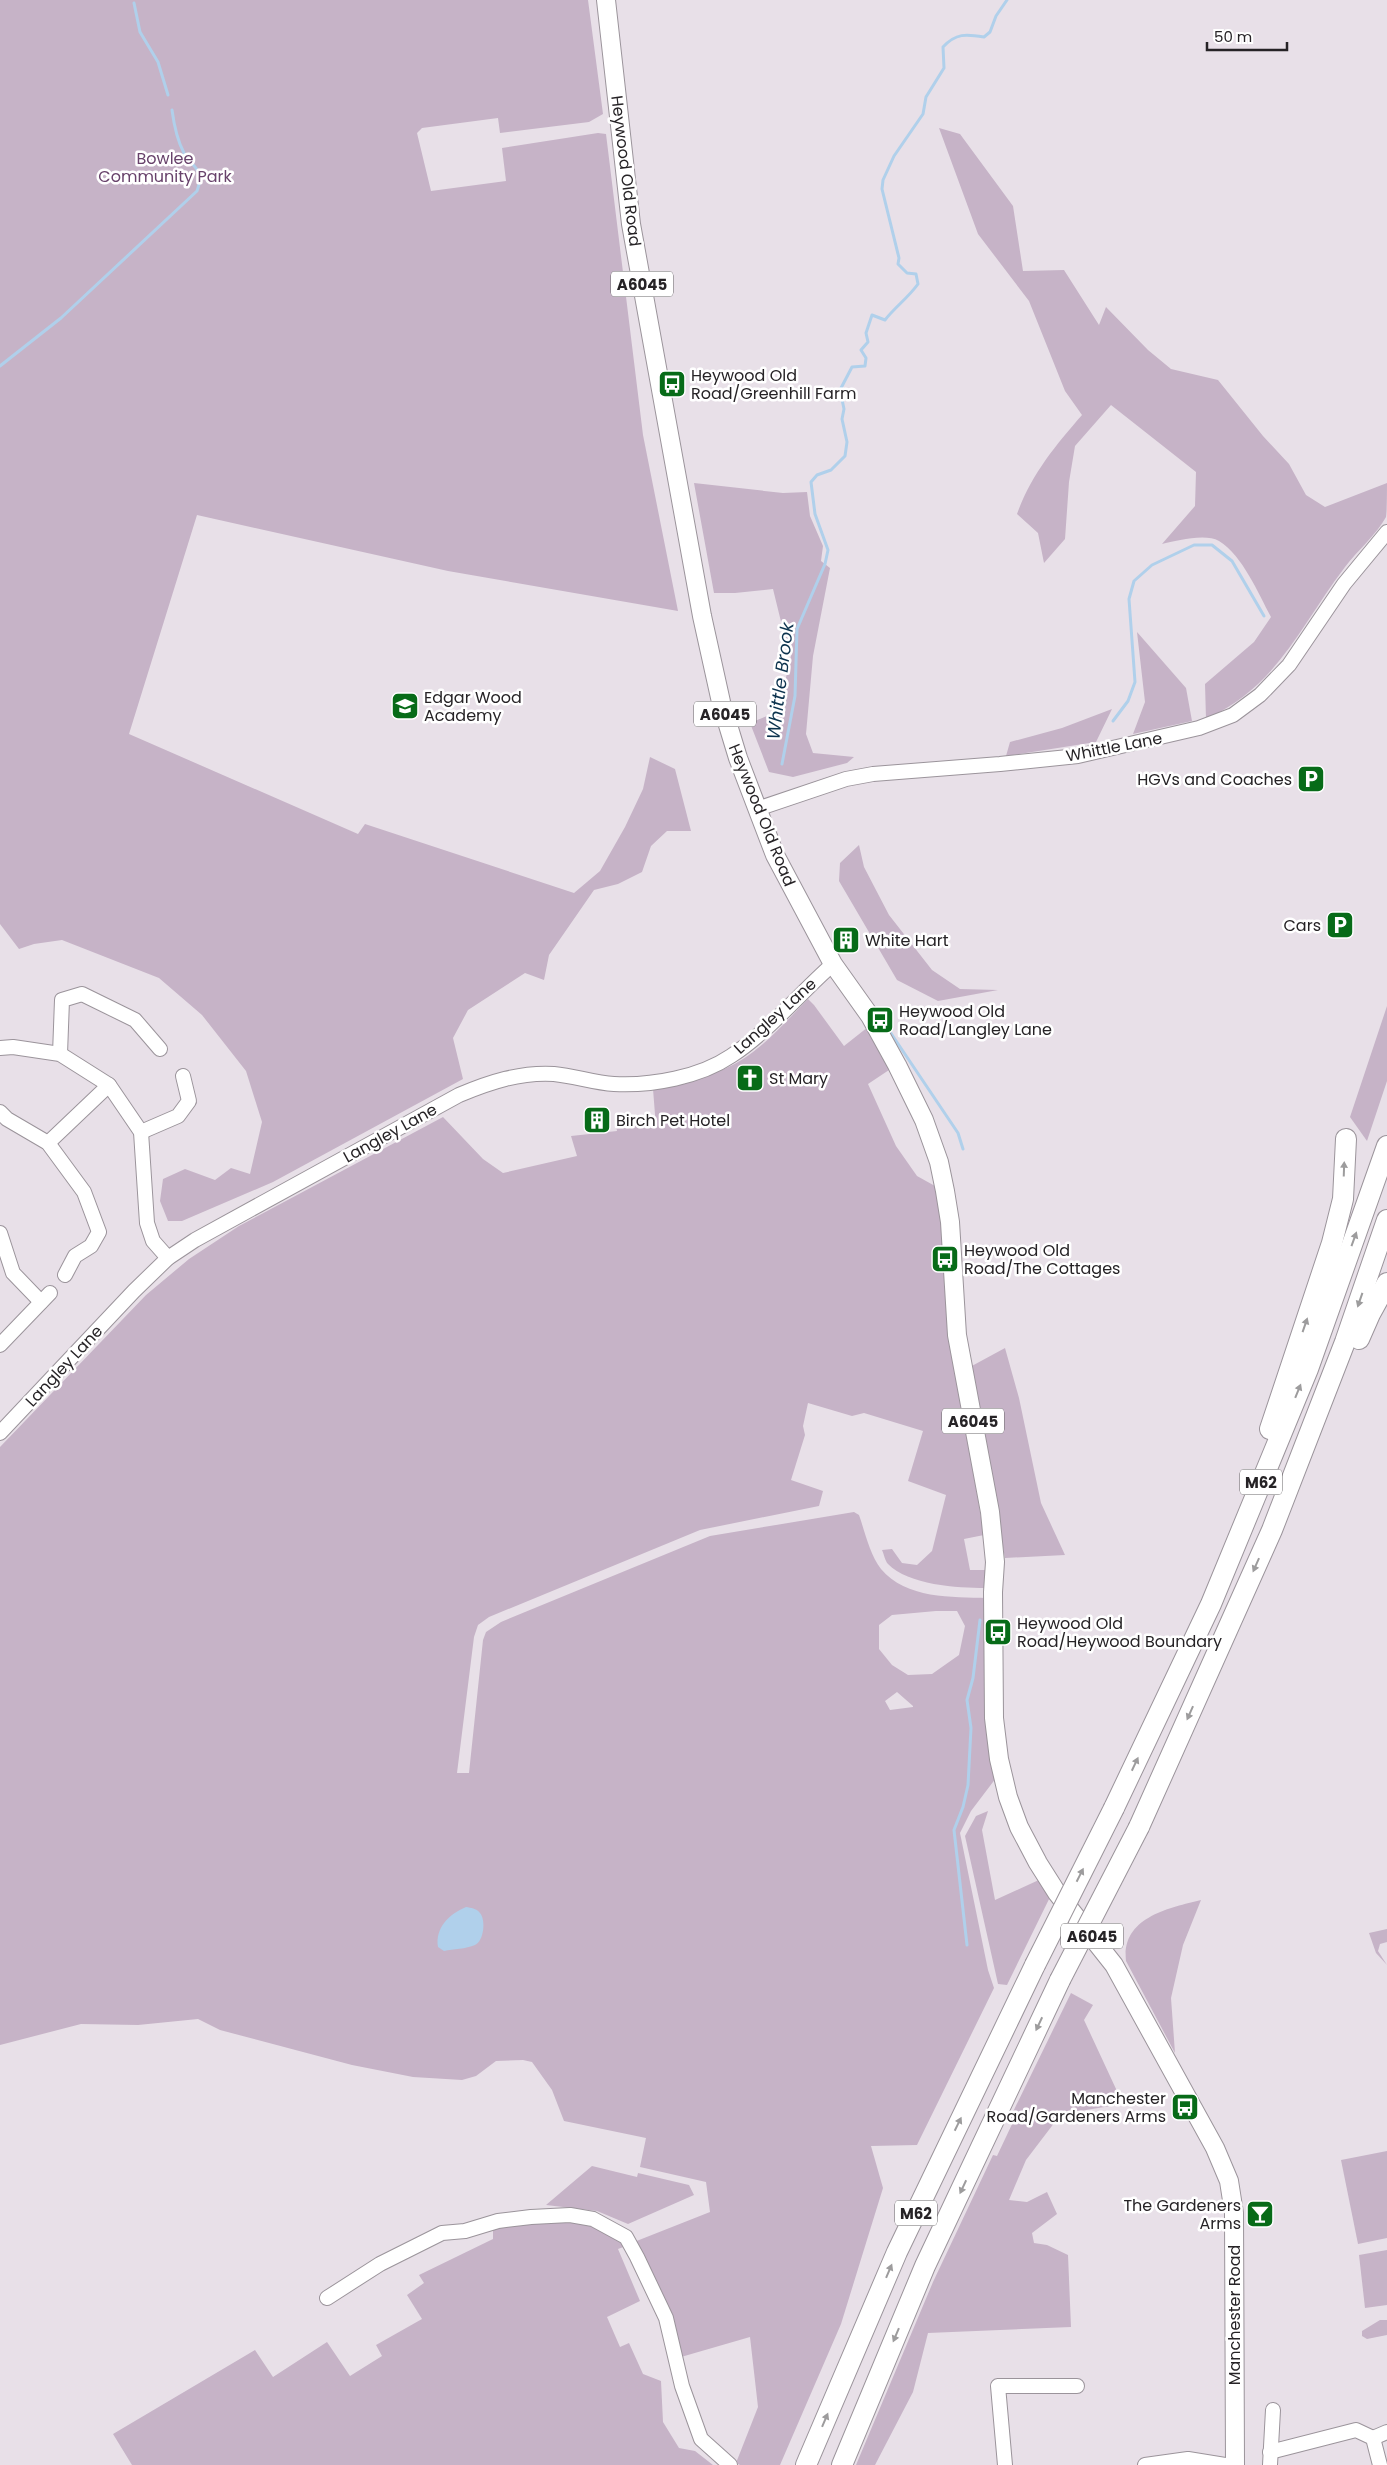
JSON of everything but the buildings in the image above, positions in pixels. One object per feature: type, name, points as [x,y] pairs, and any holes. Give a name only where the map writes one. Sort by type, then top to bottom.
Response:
[{"type":"highway","name":"M62","points":[[1211,1604],[1332,1242],[1343,1199],[1346,1139]]},
{"type":"highway","name":"M62","points":[[806,2465],[896,2252],[1035,1965],[1114,1808],[1211,1604],[1308,1369],[1387,1146]]},
{"type":"highway","name":"M62","points":[[842,2465],[925,2266],[1060,1980],[1139,1827],[1272,1530],[1345,1342],[1387,1220]]},
{"type":"highway","name":"M62","points":[[1272,1530],[1308,1463],[1370,1314],[1387,1283]]},
{"type":"main road","name":"Heywood Old Road","points":[[606,0],[631,224],[702,616],[721,702],[756,809],[788,882],[833,964],[870,1016],[898,1065],[924,1120],[939,1162],[946,1191],[950,1222],[957,1335],[990,1512],[995,1562],[993,1592],[994,1718],[999,1759],[1008,1797],[1018,1827],[1038,1863],[1108,1957],[1124,1982]]},
{"type":"main road","name":"Manchester Road","points":[[1124,1982],[1215,2148],[1229,2181],[1234,2212],[1235,2465]]},
{"type":"street","name":"Whittle Lane","points":[[756,809],[846,779],[864,775],[1078,756],[1199,728],[1233,715],[1260,695],[1289,665],[1344,584],[1387,532]]},
{"type":"street","name":"Langley Lane","points":[[0,1433],[134,1290],[168,1258],[195,1240],[459,1095],[491,1082],[522,1076],[554,1074],[616,1085],[676,1078],[713,1066],[747,1045],[833,964]]},
{"type":"street","points":[[60,1054],[62,1000],[82,994],[135,1020],[160,1049]]},
{"type":"street","points":[[0,1048],[13,1047],[60,1054],[109,1086],[141,1132],[147,1223],[153,1241],[168,1258]]},
{"type":"street","points":[[141,1132],[178,1116],[189,1101],[183,1076]]},
{"type":"street","points":[[48,1143],[109,1086]]},
{"type":"street","points":[[0,1112],[7,1119],[48,1143],[84,1192],[98,1232],[91,1246],[75,1256],[66,1275]]},
{"type":"street","points":[[0,1233],[13,1273],[45,1298],[0,1345]]},
{"type":"street","points":[[327,2298],[380,2264],[442,2233],[465,2231],[498,2221],[532,2217],[570,2215],[593,2219],[626,2237],[634,2250],[666,2318],[682,2386],[701,2439],[730,2465]]},
{"type":"street","points":[[1005,2465],[998,2386],[1077,2386]]},
{"type":"street","points":[[1273,2410],[1270,2459],[1356,2430],[1373,2438],[1387,2432]]},
{"type":"street","points":[[1373,2438],[1380,2465]]},
{"type":"street","points":[[1145,2465],[1188,2459],[1224,2465]]},
{"type":"green space","name":"Bowlee Community Park","points":[[0,0],[588,0],[603,114],[589,122],[500,133],[498,118],[422,128],[417,133],[431,191],[506,181],[502,148],[598,133],[606,134],[643,435],[678,611],[448,571],[197,515],[129,734],[358,834],[365,824],[574,893],[600,871],[625,827],[643,789],[650,757],[675,769],[691,831],[667,831],[651,846],[642,872],[618,884],[594,890],[549,955],[544,980],[525,973],[468,1010],[453,1038],[463,1079],[273,1182],[182,1221],[168,1221],[160,1201],[163,1179],[185,1169],[215,1180],[231,1168],[250,1174],[262,1122],[246,1071],[202,1015],[159,978],[62,940],[34,944],[19,949],[0,924]]},
{"type":"green space","points":[[939,128],[960,134],[1013,206],[1023,271],[1064,270],[1099,325],[1106,307],[1148,350],[1171,369],[1218,380],[1263,436],[1289,464],[1306,495],[1325,507],[1387,483],[1386,517],[1345,567],[1286,653],[1252,690],[1206,719],[1205,684],[1254,642],[1271,617],[1243,565],[1219,541],[1199,538],[1162,544],[1195,506],[1196,472],[1111,405],[1075,446],[1069,482],[1065,539],[1044,563],[1038,533],[1017,514],[1029,486],[1053,450],[1082,415],[1065,391],[1029,301],[978,234]]},
{"type":"green space","points":[[694,483],[783,493],[807,492],[810,516],[823,546],[821,561],[830,568],[813,656],[806,734],[813,753],[854,757],[847,763],[793,777],[769,772],[750,723],[772,714],[784,686],[792,652],[785,638],[773,589],[714,593]]},
{"type":"green space","points":[[1137,632],[1186,688],[1192,721],[1133,734],[1145,702]]},
{"type":"green space","points":[[1112,709],[1096,742],[1006,756],[1010,742],[1062,728]]},
{"type":"green space","points":[[859,845],[864,867],[889,915],[932,970],[960,989],[998,990],[938,1001],[897,980],[839,881],[840,863]]},
{"type":"green space","points":[[808,999],[844,1046],[868,1027],[889,1070],[868,1084],[896,1146],[917,1176],[935,1186],[943,1228],[950,1337],[984,1535],[964,1539],[970,1570],[985,1570],[985,1588],[948,1586],[920,1581],[897,1571],[885,1559],[882,1550],[892,1549],[902,1563],[917,1565],[932,1551],[946,1495],[908,1481],[923,1431],[864,1413],[852,1416],[808,1403],[803,1426],[805,1435],[791,1480],[823,1491],[819,1506],[700,1530],[489,1617],[478,1625],[474,1637],[457,1773],[469,1773],[483,1640],[486,1632],[501,1622],[710,1536],[854,1512],[859,1515],[877,1563],[891,1579],[916,1591],[930,1594],[987,1598],[996,1778],[971,1811],[960,1833],[988,1970],[994,1988],[917,2145],[871,2146],[883,2188],[841,2324],[780,2465],[740,2465],[736,2463],[758,2407],[750,2337],[681,2357],[634,2242],[710,2212],[706,2182],[640,2167],[646,2138],[564,2121],[552,2090],[532,2062],[523,2060],[496,2061],[476,2076],[462,2080],[413,2077],[352,2065],[220,2030],[198,2019],[138,2025],[81,2024],[0,2045],[0,1447],[146,1295],[189,1259],[239,1226],[443,1117],[483,1159],[503,1173],[577,1156],[571,1136],[617,1131],[616,1125],[628,1124],[627,1116],[635,1117],[636,1124],[647,1124],[648,1128],[656,1127],[653,1089],[705,1077],[742,1060],[760,1046]],"holes":[[[957,1611],[965,1626],[959,1655],[932,1674],[908,1675],[892,1665],[879,1649],[879,1625],[892,1615]],[[897,1692],[913,1706],[913,1707],[890,1710],[885,1701]]]},
{"type":"green space","points":[[1387,1006],[1387,1081],[1367,1141],[1350,1117]]},
{"type":"green space","points":[[1005,1348],[1019,1398],[1041,1503],[1065,1555],[1005,1558],[970,1367]]},
{"type":"green space","points":[[988,1811],[982,1830],[995,1900],[1041,1879],[1052,1893],[1007,1985],[998,1984],[965,1836],[976,1816]]},
{"type":"green space","points":[[1201,1900],[1183,1945],[1171,1998],[1175,2053],[1126,1961],[1126,1946],[1131,1934],[1149,1917],[1161,1911]]},
{"type":"green space","points":[[1387,1929],[1387,1942],[1380,1944],[1378,1951],[1387,1965],[1376,1953],[1369,1933]]},
{"type":"green space","points":[[1071,1993],[1093,2005],[1084,2020],[1123,2104],[1061,2114],[1026,2160],[1009,2200],[1027,2202],[1047,2192],[1057,2214],[1032,2233],[1034,2243],[1047,2245],[1068,2255],[1071,2327],[928,2333],[913,2392],[875,2465],[856,2465],[933,2282],[993,2155],[997,2156],[1014,2120],[1010,2118]]},
{"type":"green space","points":[[1387,2151],[1387,2238],[1358,2244],[1341,2160]]},
{"type":"green space","points":[[592,2166],[637,2177],[638,2173],[689,2185],[694,2195],[628,2224],[597,2211],[546,2205]]},
{"type":"green space","points":[[572,2222],[590,2225],[607,2232],[626,2246],[618,2249],[640,2301],[607,2317],[620,2347],[629,2343],[643,2374],[661,2381],[663,2422],[679,2448],[695,2451],[713,2465],[132,2465],[113,2434],[255,2350],[273,2377],[327,2342],[350,2376],[382,2356],[376,2345],[422,2319],[407,2295],[424,2283],[419,2275],[493,2239],[493,2227]]},
{"type":"green space","points":[[1387,2250],[1387,2305],[1365,2308],[1359,2255]]},
{"type":"green space","points":[[1380,2320],[1387,2320],[1387,2335],[1367,2339],[1362,2336],[1362,2331]]},
{"type":"water","points":[[466,1907],[477,1910],[482,1916],[483,1930],[478,1943],[464,1948],[444,1951],[438,1947],[441,1928],[449,1918]]},
{"type":"waterway","name":"Whittle Brook","points":[[782,764],[795,696],[797,629],[825,564],[828,550],[815,514],[811,482],[817,475],[831,470],[845,456],[847,442],[842,419],[844,409],[840,390],[852,367],[865,366],[866,358],[861,350],[868,342],[866,333],[872,315],[885,320],[918,284],[916,274],[907,273],[898,264],[899,258],[882,189],[883,180],[894,156],[923,114],[926,97],[944,68],[943,47],[957,37],[972,35],[984,37],[990,32],[996,16],[1007,0]]},
{"type":"waterway","points":[[134,3],[140,32],[158,62],[168,95]]},
{"type":"waterway","points":[[0,366],[61,318],[197,191],[199,174],[184,153],[176,132],[172,110]]},
{"type":"waterway","points":[[1113,721],[1128,701],[1135,682],[1129,599],[1134,581],[1152,565],[1194,545],[1212,545],[1232,561],[1264,616]]},
{"type":"waterway","name":"Whittle Brook","points":[[880,1017],[958,1133],[963,1149]]},
{"type":"waterway","name":"Whittle Brook","points":[[967,1945],[954,1830],[963,1807],[968,1785],[971,1728],[967,1700],[973,1678],[980,1620]]},
{"type":"place","name":"Heywood Old Road/Greenhill Farm","points":[[672,384]]},
{"type":"place","name":"Edgar Wood Academy","points":[[405,706]]},
{"type":"place","name":"HGVs and Coaches","points":[[1311,779]]},
{"type":"place","name":"Cars","points":[[1340,925]]},
{"type":"place","name":"White Hart","points":[[846,940]]},
{"type":"place","name":"Heywood Old Road/Langley Lane","points":[[880,1020]]},
{"type":"place","name":"St Mary","points":[[750,1078]]},
{"type":"place","name":"Birch Pet Hotel","points":[[597,1120]]},
{"type":"place","name":"Heywood Old Road/The Cottages","points":[[945,1259]]},
{"type":"place","name":"Heywood Old Road/Heywood Boundary","points":[[998,1632]]},
{"type":"place","name":"Manchester Road/Gardeners Arms","points":[[1185,2107]]},
{"type":"place","name":"The Gardeners Arms","points":[[1260,2214]]}]
